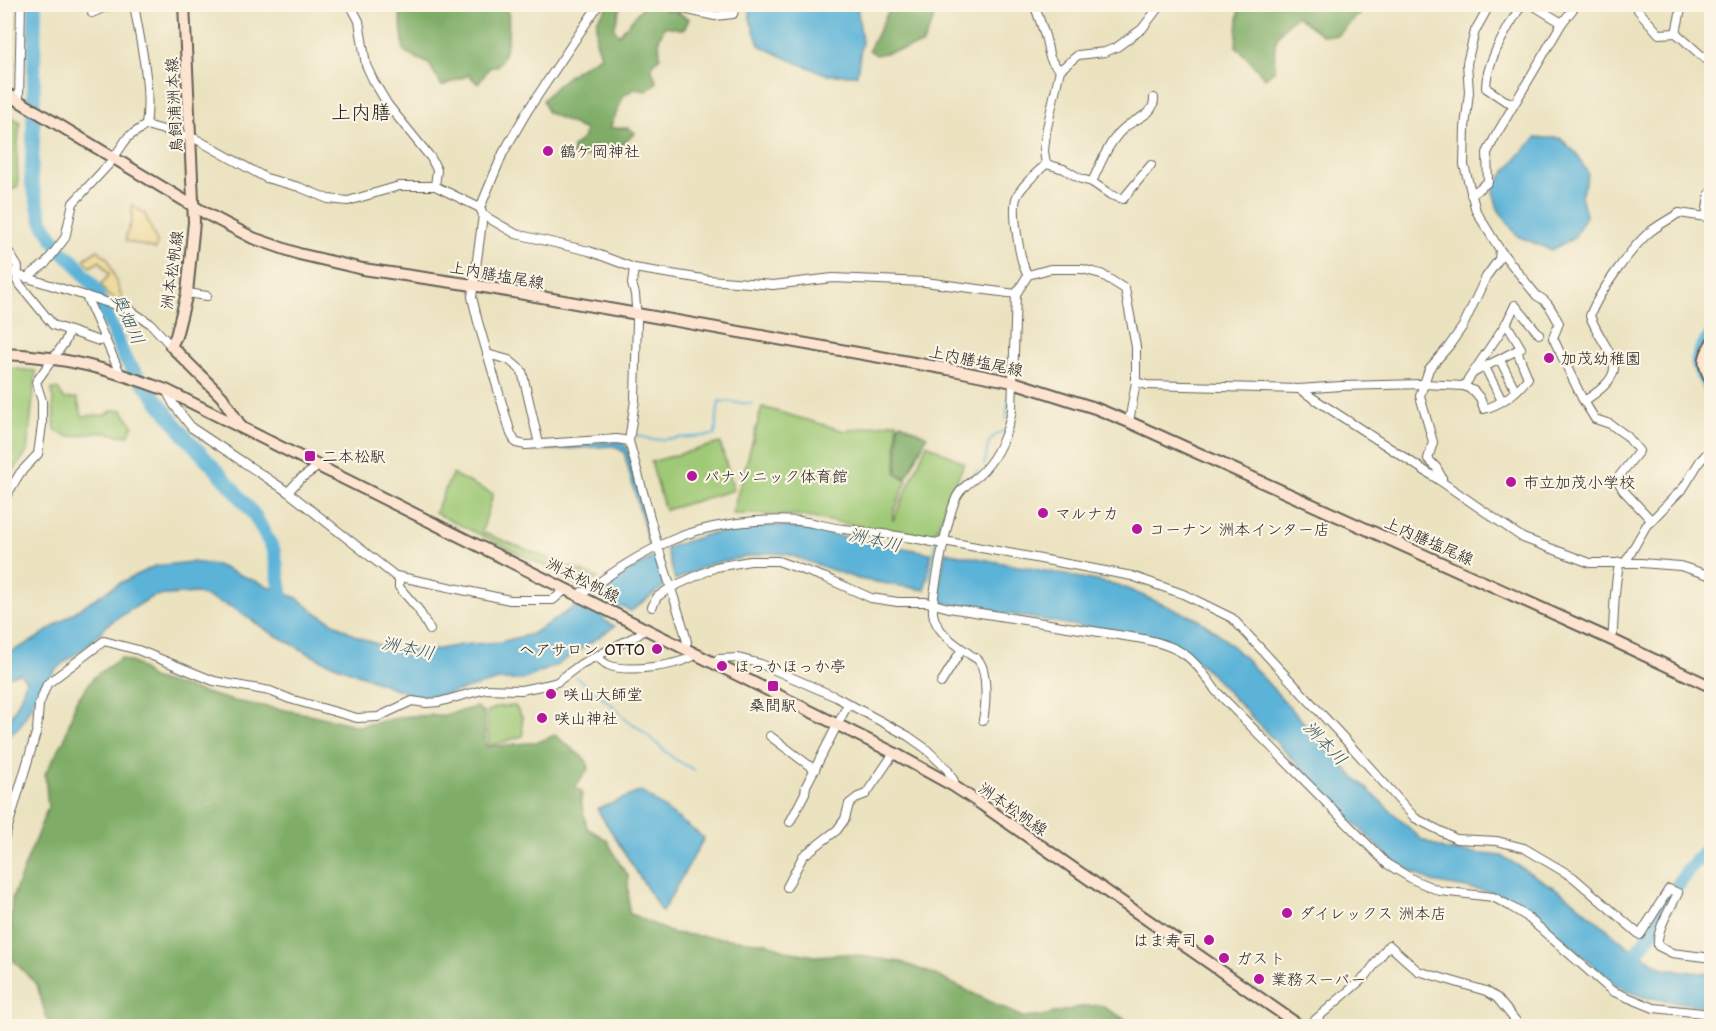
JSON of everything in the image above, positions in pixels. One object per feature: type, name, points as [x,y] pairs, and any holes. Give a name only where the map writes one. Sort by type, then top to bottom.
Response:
[{"type":"main road","name":"鳥飼浦洲本線","points":[[184,4],[194,192],[192,204]]},
{"type":"main road","points":[[4,92],[192,204]]},
{"type":"main road","name":"上内膳塩尾線","points":[[192,204],[253,238],[299,254],[363,269],[473,285],[1012,382],[1095,408],[1712,687]]},
{"type":"main road","name":"洲本松帆線","points":[[171,346],[176,336],[187,293],[193,243],[192,204]]},
{"type":"main road","points":[[1712,342],[1704,356],[1704,367],[1712,382]]},
{"type":"main road","points":[[171,346],[222,398],[240,426]]},
{"type":"main road","points":[[4,354],[89,364],[124,374],[166,390],[240,426]]},
{"type":"main road","name":"洲本松帆線","points":[[240,426],[566,589],[582,594],[641,627],[894,753],[952,785],[1300,1026]]},
{"type":"street","points":[[19,99],[21,4]]},
{"type":"street","points":[[92,13],[119,4]]},
{"type":"street","points":[[105,339],[99,341],[53,325],[17,281],[45,264],[65,238],[73,203],[128,137],[146,125],[148,110],[146,84],[134,4]]},
{"type":"street","points":[[350,4],[359,21],[366,65],[373,80],[388,105],[431,158],[437,170],[435,186]]},
{"type":"street","points":[[599,4],[528,110],[503,153],[481,212],[472,297],[487,354],[516,443],[539,444],[617,439],[629,441]]},
{"type":"street","points":[[661,4],[694,8],[715,15],[733,14],[736,4]]},
{"type":"street","points":[[1034,4],[1046,40],[1047,53],[1052,63],[1060,70]]},
{"type":"street","points":[[1046,164],[1044,151],[1046,132],[1060,70],[1078,55],[1105,52],[1118,47],[1142,28],[1161,4]]},
{"type":"street","points":[[1490,4],[1475,31],[1467,63],[1469,92],[1464,165],[1476,211],[1500,250],[1537,296],[1543,298],[1552,310],[1559,323],[1553,338],[1595,419],[1610,424],[1627,436],[1639,452],[1617,479],[1623,490],[1652,521]]},
{"type":"street","points":[[1514,105],[1486,88],[1486,79],[1500,43],[1522,4]]},
{"type":"street","points":[[1531,4],[1562,23]]},
{"type":"street","points":[[1471,195],[1488,182],[1487,153],[1562,23],[1577,4]]},
{"type":"street","points":[[1638,4],[1638,10],[1659,34],[1676,33],[1712,65]]},
{"type":"street","points":[[1676,33],[1682,4]]},
{"type":"street","points":[[1092,182],[1100,161],[1113,141],[1122,129],[1151,112],[1154,98]]},
{"type":"street","points":[[146,125],[190,137],[266,178],[299,187],[328,199],[348,201],[399,186],[435,186],[516,234],[589,251],[634,268],[709,280],[773,285],[834,278],[926,282],[1016,294]]},
{"type":"street","points":[[1046,164],[1064,169],[1081,179],[1092,182],[1111,195],[1123,199],[1151,165]]},
{"type":"street","points":[[1028,275],[1022,265],[1014,208],[1017,195],[1046,164]]},
{"type":"street","points":[[1584,400],[1602,390],[1612,377],[1614,369],[1608,348],[1590,316],[1594,304],[1649,232],[1679,213],[1706,218],[1709,194],[1712,191]]},
{"type":"street","points":[[4,244],[22,276]]},
{"type":"street","points":[[1439,480],[1442,478],[1428,459],[1433,442],[1420,396],[1429,369],[1463,326],[1486,277],[1499,259],[1500,250]]},
{"type":"street","points":[[4,267],[22,276],[135,313],[151,324],[171,346]]},
{"type":"street","points":[[634,268],[632,284],[637,320],[635,400],[629,441],[658,548],[687,642],[684,648]]},
{"type":"street","points":[[983,720],[986,697],[979,661],[946,636],[935,620],[934,602],[939,543],[957,494],[983,471],[1005,438],[1012,410],[1016,294],[1028,275],[1050,269],[1082,269],[1101,274],[1121,285],[1126,294],[1136,347],[1136,382],[1129,422]]},
{"type":"street","points":[[187,293],[207,296]]},
{"type":"street","points":[[89,297],[105,339],[124,374]]},
{"type":"street","points":[[1464,386],[1506,323],[1515,305],[1539,334]]},
{"type":"street","points":[[1472,374],[1521,348],[1506,323]]},
{"type":"street","points":[[4,500],[20,473],[38,454],[42,425],[42,401],[36,382],[65,342],[69,331]]},
{"type":"street","points":[[1136,382],[1147,385],[1299,389],[1424,384],[1464,386],[1474,391],[1480,398],[1484,409],[1496,406],[1516,391],[1528,378],[1517,351]]},
{"type":"street","points":[[487,354],[509,360],[522,370],[539,444]]},
{"type":"street","points":[[1500,360],[1516,391]]},
{"type":"street","points":[[1485,367],[1502,401]]},
{"type":"street","points":[[1299,389],[1523,538],[1590,563],[1680,566],[1712,576]]},
{"type":"street","points":[[166,390],[174,405],[192,428],[288,492],[396,576],[399,579],[399,587],[418,609],[430,630]]},
{"type":"street","points":[[1612,640],[1616,575],[1622,563],[1636,541],[1684,487],[1700,461],[1712,448]]},
{"type":"street","points":[[288,492],[300,479],[319,466]]},
{"type":"street","points":[[582,594],[681,536],[726,525],[765,521],[800,521],[874,532],[1132,576],[1182,594],[1232,618],[1415,818],[1456,839],[1497,841],[1524,848],[1573,877],[1641,935],[1669,889],[1678,893],[1657,939],[1659,948],[1680,955],[1712,958]]},
{"type":"street","points":[[652,607],[657,597],[670,587],[716,567],[750,561],[778,561],[826,578],[871,598],[898,603],[934,602],[1157,642],[1180,651],[1201,667],[1224,699],[1387,864],[1414,880],[1440,891],[1493,897],[1508,905],[1526,916],[1612,991],[1654,1008],[1712,1014]]},
{"type":"street","points":[[396,576],[510,600],[553,600],[566,589]]},
{"type":"street","points":[[4,840],[37,730],[39,705],[47,684],[104,641],[138,650],[214,681],[270,691],[357,718],[378,717],[412,701],[439,702],[486,689],[521,690],[546,685],[557,681],[596,656],[638,636],[641,627]]},
{"type":"street","points":[[941,683],[962,649]]},
{"type":"street","points":[[596,656],[607,665],[648,668],[689,660],[696,654]]},
{"type":"street","points":[[715,664],[718,659],[738,658],[761,664],[836,697],[908,736],[925,748],[947,769],[954,781],[952,785]]},
{"type":"street","points":[[790,822],[848,704]]},
{"type":"street","points":[[770,736],[814,770]]},
{"type":"street","points":[[787,887],[803,856],[837,830],[845,819],[849,804],[866,794],[894,753]]},
{"type":"street","points":[[1308,1026],[1366,976],[1389,945],[1418,970],[1486,992],[1497,998],[1520,1026]]},
{"type":"green space","points":[[610,4],[621,5],[614,29],[619,35],[644,5],[679,13],[689,19],[684,30],[665,26],[659,39],[660,57],[653,63],[652,70],[657,82],[647,91],[635,89],[624,95],[610,128],[629,128],[635,133],[621,146],[597,147],[586,156],[572,158],[573,147],[584,137],[585,130],[547,112],[543,100],[570,75],[601,56],[596,41],[597,20]]},
{"type":"green space","points":[[892,4],[936,5],[933,21],[922,45],[876,55],[869,50]]},
{"type":"green space","points":[[399,5],[508,5],[508,37],[502,59],[497,66],[489,68],[478,84],[469,75],[442,86],[429,64],[404,52]]},
{"type":"green space","points":[[1236,5],[1364,5],[1363,10],[1337,36],[1322,35],[1296,16],[1283,28],[1276,39],[1275,70],[1265,78],[1236,46],[1239,8]]},
{"type":"green space","points":[[5,113],[20,122],[17,154],[18,186],[7,194],[4,178]]},
{"type":"green space","points":[[5,368],[36,371],[27,452],[5,483]]},
{"type":"green space","points":[[52,389],[58,389],[64,399],[77,398],[82,416],[105,415],[113,410],[122,410],[133,425],[128,436],[108,433],[75,436],[61,434],[55,430]]},
{"type":"green space","points":[[762,407],[845,431],[897,422],[896,474],[907,480],[893,514],[893,521],[927,444],[964,463],[933,538],[794,515],[732,514]]},
{"type":"green space","points":[[901,423],[927,436],[906,478],[897,473],[898,426]]},
{"type":"green space","name":"パナソニック体育館","points":[[720,443],[734,490],[665,510],[651,462]]},
{"type":"green space","points":[[452,474],[493,494],[482,532],[598,578],[582,588],[561,577],[557,572],[435,513]]},
{"type":"green space","points":[[121,658],[137,665],[151,678],[234,701],[359,726],[408,716],[444,715],[476,707],[484,712],[486,747],[538,742],[555,735],[586,760],[589,768],[575,787],[582,792],[581,801],[587,828],[607,840],[628,875],[629,913],[672,933],[767,943],[787,951],[815,956],[846,954],[901,962],[933,974],[1024,1018],[1100,1005],[1137,1026],[49,1026],[37,985],[9,956],[12,899],[48,807],[45,774],[64,740],[76,701],[95,676]]},
{"type":"green space","points":[[515,706],[522,717],[523,736],[489,746],[487,712],[497,707]]},
{"type":"sand","points":[[132,205],[145,214],[157,242],[156,249],[126,241],[132,220]]},
{"type":"sand","points":[[98,250],[108,259],[124,303],[107,295],[101,284],[109,275],[100,261],[90,267],[84,259]]},
{"type":"water","points":[[750,5],[857,5],[862,42],[857,75],[828,75],[759,45],[750,19]]},
{"type":"water","points":[[1536,138],[1560,138],[1577,154],[1588,174],[1581,195],[1586,216],[1574,238],[1551,250],[1517,236],[1498,209],[1492,188]]},
{"type":"water","points":[[617,441],[624,444],[628,450],[654,543],[649,545],[624,452],[614,446],[532,451],[533,447]]},
{"type":"water","points":[[764,525],[786,526],[931,553],[925,590],[858,579],[787,554],[767,553],[710,564],[675,580],[666,548],[705,535]]},
{"type":"water","points":[[945,552],[1118,585],[1197,619],[1218,633],[1245,658],[1348,771],[1421,839],[1445,850],[1502,856],[1568,896],[1627,946],[1665,969],[1711,974],[1711,1007],[1644,997],[1627,991],[1612,982],[1549,926],[1510,900],[1496,893],[1432,882],[1394,862],[1203,666],[1186,652],[1160,640],[937,602]]},
{"type":"water","points":[[655,556],[664,586],[631,611],[595,591]]},
{"type":"water","points":[[191,562],[216,565],[297,598],[315,612],[356,636],[392,650],[428,651],[461,645],[500,642],[532,634],[576,606],[615,626],[557,665],[522,680],[499,680],[446,694],[417,697],[319,659],[268,631],[232,607],[197,593],[153,596],[108,624],[89,644],[57,668],[42,685],[20,726],[5,740],[4,723],[15,709],[26,681],[20,673],[5,678],[5,655],[34,640],[120,583],[155,566]]},
{"type":"water","points":[[641,791],[704,838],[662,912],[597,809]]},
{"type":"waterway","name":"奥畑川","points":[[35,4],[31,180],[42,221],[61,251],[74,262],[94,287],[125,359],[184,435],[255,516],[274,551],[284,609]]},
{"type":"waterway","points":[[1712,334],[1698,356],[1699,368],[1712,391]]},
{"type":"waterway","points":[[1006,420],[1009,396]]},
{"type":"waterway","points":[[636,435],[653,440],[715,435],[719,401],[752,404]]},
{"type":"waterway","points":[[984,465],[989,442],[1003,431]]},
{"type":"waterway","points":[[930,580],[936,540],[953,493],[978,471]]},
{"type":"waterway","name":"洲本川","points":[[582,626],[630,592]]},
{"type":"waterway","points":[[576,677],[673,758],[694,770]]},
{"type":"waterway","points":[[1674,891],[1688,870],[1712,844]]},
{"type":"waterway","points":[[1626,967],[1651,933],[1669,901]]},
{"type":"place","name":"鶴ケ岡神社","points":[[548,151]]},
{"type":"place","name":"加茂幼稚園","points":[[1549,358]]},
{"type":"place","name":"二本松駅","points":[[310,456]]},
{"type":"place","name":"パナソニック体育館","points":[[692,476]]},
{"type":"place","name":"市立加茂小学校","points":[[1511,482]]},
{"type":"place","name":"マルナカ","points":[[1043,513]]},
{"type":"place","name":"コーナン 洲本インター店","points":[[1137,529]]},
{"type":"place","name":"ヘアサロン OTTO","points":[[657,649]]},
{"type":"place","name":"ほっかほっか亭","points":[[722,666]]},
{"type":"place","name":"桑間駅","points":[[773,686]]},
{"type":"place","name":"咲山大師堂","points":[[551,694]]},
{"type":"place","name":"咲山神社","points":[[542,718]]},
{"type":"place","name":"ダイレックス 洲本店","points":[[1287,913]]},
{"type":"place","name":"はま寿司","points":[[1209,940]]},
{"type":"place","name":"ガスト","points":[[1224,958]]},
{"type":"place","name":"業務スーパー","points":[[1259,979]]},
{"type":"district","name":"上内膳","points":[[361,112]]}]
